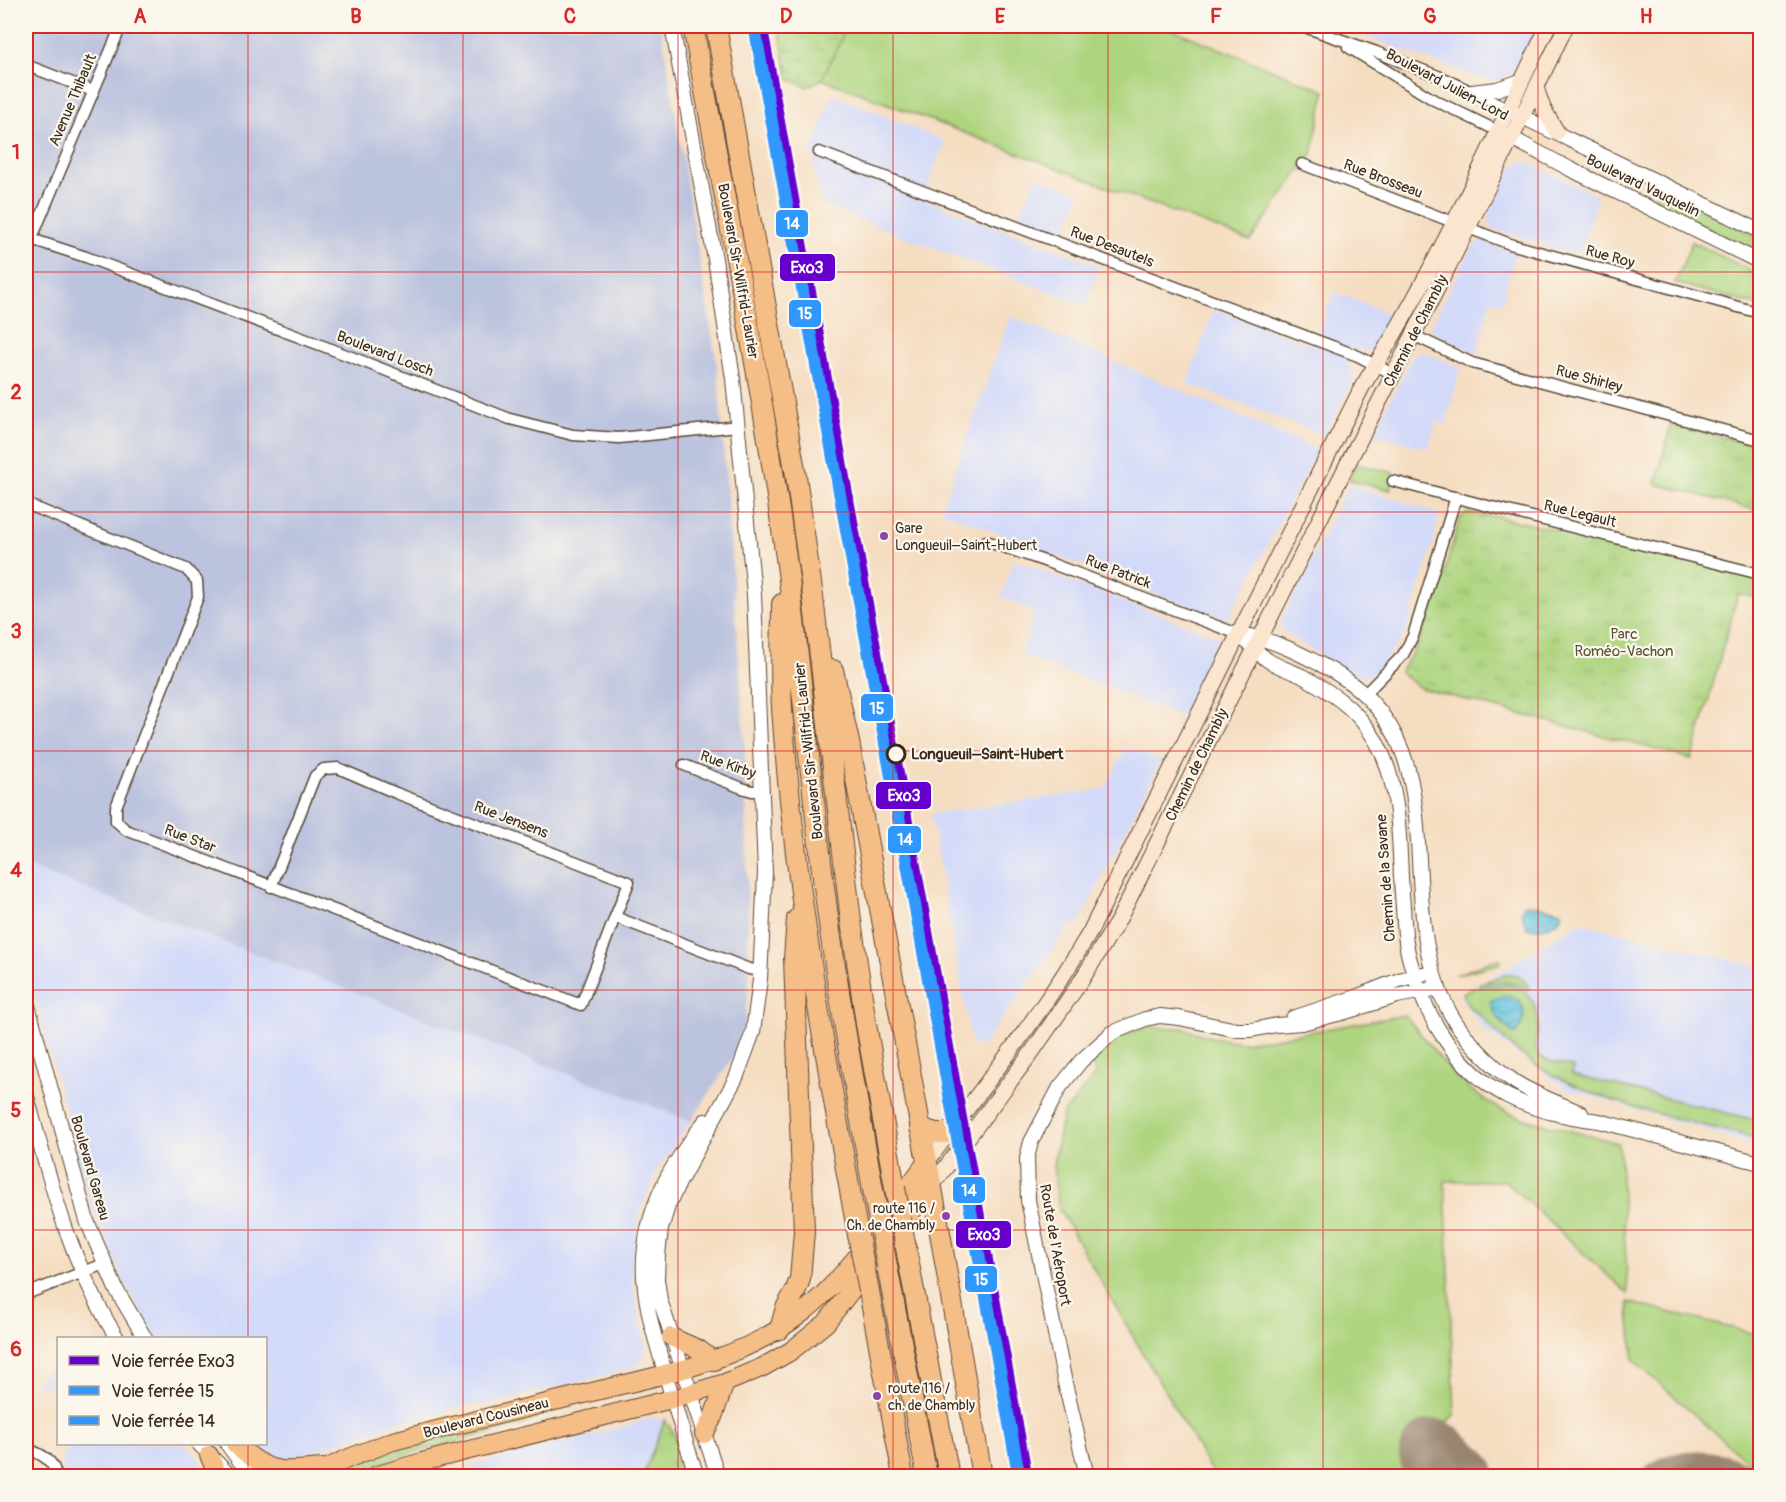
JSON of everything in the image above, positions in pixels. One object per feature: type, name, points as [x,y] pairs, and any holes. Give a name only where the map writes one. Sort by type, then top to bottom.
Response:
[{"type":"highway","name":"Boulevard Sir-Wilfrid-Laurier","points":[[693,26],[751,338],[781,526],[830,931],[847,1041],[927,1476]]},
{"type":"highway","name":"Boulevard Sir-Wilfrid-Laurier","points":[[716,26],[785,410],[810,568],[850,912],[866,1024],[949,1476]]},
{"type":"highway","points":[[781,526],[782,706],[800,884],[822,1031],[903,1476]]},
{"type":"highway","points":[[810,568],[849,742],[982,1476]]},
{"type":"highway","points":[[780,1329],[786,1308],[793,1298],[800,1279],[803,1248],[804,1192],[794,958],[800,884]]},
{"type":"highway","points":[[920,1128],[936,1133],[950,1133]]},
{"type":"main road","name":"Chemin de Chambly","points":[[1505,135],[1508,110],[1548,26]]},
{"type":"main road","name":"Chemin de Chambly","points":[[672,1400],[725,1383],[763,1367],[782,1357],[826,1323],[1032,1052],[1104,944],[1132,894],[1413,335],[1461,225],[1505,135],[1522,116],[1566,26]]},
{"type":"main road","points":[[1536,88],[1543,108],[1557,132]]},
{"type":"main road","name":"Chemin de Chambly","points":[[674,1372],[714,1361],[749,1347],[803,1313],[830,1288],[869,1240],[1031,1024],[1080,949],[1108,898],[1362,387],[1461,225]]},
{"type":"main road","points":[[671,1337],[700,1350],[714,1361]]},
{"type":"main road","name":"Boulevard Cousineau","points":[[310,1476],[327,1467],[393,1442],[674,1372]]},
{"type":"main road","points":[[704,1434],[713,1418],[725,1383]]},
{"type":"main road","name":"Boulevard Cousineau","points":[[375,1476],[422,1462],[672,1400]]},
{"type":"main road","points":[[238,1445],[260,1463],[274,1470],[327,1467]]},
{"type":"main road","points":[[204,1449],[218,1476]]},
{"type":"street","name":"Avenue Thibault","points":[[26,252],[121,26]]},
{"type":"street","name":"Boulevard Sir-Wilfrid-Laurier","points":[[672,26],[726,326],[738,426],[754,594],[765,887],[760,971],[753,1032],[736,1078],[679,1183],[661,1229],[657,1284],[671,1337],[674,1372],[672,1400]]},
{"type":"street","name":"Boulevard Julien-Lord","points":[[1302,26],[1376,52],[1472,92],[1522,116]]},
{"type":"street","name":"Boulevard Julien-Lord","points":[[1338,40],[1434,100],[1505,135]]},
{"type":"street","points":[[26,65],[93,91]]},
{"type":"street","points":[[1472,92],[1503,87],[1521,81]]},
{"type":"street","name":"Boulevard Vauquelin","points":[[1522,116],[1761,231]]},
{"type":"street","name":"Boulevard Vauquelin","points":[[1505,135],[1761,262]]},
{"type":"street","name":"Rue Desautels","points":[[819,152],[1353,354],[1393,374]]},
{"type":"street","name":"Rue Brosseau","points":[[1302,164],[1461,225]]},
{"type":"street","name":"Rue Roy","points":[[1461,225],[1509,244],[1761,313]]},
{"type":"street","name":"Boulevard Losch","points":[[31,238],[331,349],[510,419],[573,435],[619,438],[738,426]]},
{"type":"street","name":"Rue Shirley","points":[[1413,335],[1478,365],[1761,440]]},
{"type":"street","name":"Rue Legault","points":[[1393,481],[1761,574]]},
{"type":"street","points":[[1365,694],[1403,655],[1413,636],[1456,497]]},
{"type":"street","name":"Rue Star","points":[[26,504],[186,569],[197,581],[198,597],[116,807],[116,821],[126,830],[581,1005],[615,917]]},
{"type":"street","name":"Rue Patrick","points":[[986,541],[1238,634]]},
{"type":"street","name":"Chemin de la Savane","points":[[1238,634],[1258,644],[1267,660],[1340,698],[1365,724],[1382,754],[1397,805],[1403,906],[1408,953],[1415,976],[1434,1023],[1448,1044],[1483,1081],[1508,1097],[1533,1107],[1599,1121],[1761,1163]]},
{"type":"street","name":"Chemin de la Savane","points":[[1258,644],[1275,641],[1335,671],[1365,694],[1401,744],[1414,795],[1428,959],[1451,1015],[1464,1035],[1515,1082],[1599,1121]]},
{"type":"street","name":"Rue Kirby","points":[[684,765],[742,788],[752,791],[763,790]]},
{"type":"street","name":"Rue Jensens","points":[[271,887],[315,776],[324,769],[338,768],[396,793],[629,882],[615,917]]},
{"type":"street","points":[[615,917],[749,969],[760,971]]},
{"type":"street","name":"Route de l'Aéroport","points":[[1277,1025],[1322,1007],[1433,972]]},
{"type":"street","name":"Route de l'Aéroport","points":[[1087,1476],[1028,1200],[1027,1158],[1034,1133],[1060,1087],[1081,1061],[1112,1033],[1126,1026],[1161,1016],[1237,1030],[1251,1030],[1302,1023],[1397,996],[1439,988]]},
{"type":"street","name":"Boulevard Gareau","points":[[26,998],[87,1221],[104,1264],[126,1308],[144,1337]]},
{"type":"street","name":"Boulevard Sir-Wilfrid-Laurier","points":[[691,1394],[674,1372],[647,1313],[644,1261],[650,1222],[661,1189],[675,1165],[736,1078]]},
{"type":"street","points":[[26,1093],[64,1227],[82,1272],[116,1337]]},
{"type":"street","points":[[26,1294],[104,1264]]},
{"type":"street","points":[[691,1394],[718,1476]]},
{"type":"street","points":[[672,1400],[697,1476]]},
{"type":"street","points":[[228,1445],[251,1476]]},
{"type":"street","points":[[26,1448],[49,1461],[56,1476]]},
{"type":"street","points":[[204,1449],[230,1476]]},
{"type":"shaded area","points":[[26,26],[661,26],[718,372],[745,745],[749,980],[745,1022],[733,1057],[691,1121],[26,866]]},
{"type":"shaded area","points":[[1337,26],[1539,26],[1522,61],[1515,70],[1501,80],[1479,78]]},
{"type":"shaded area","points":[[832,94],[945,141],[923,199],[1099,266],[1086,305],[822,204],[814,166],[815,158],[810,156]]},
{"type":"shaded area","points":[[1524,161],[1598,196],[1578,255],[1491,228],[1488,217],[1510,168]]},
{"type":"shaded area","points":[[1036,177],[1080,193],[1063,236],[1018,221]]},
{"type":"shaded area","points":[[1479,241],[1485,241],[1515,253],[1502,303],[1491,300],[1476,356],[1475,353],[1432,332],[1431,326],[1471,249]]},
{"type":"shaded area","points":[[1334,292],[1393,315],[1377,347],[1366,351],[1358,348],[1347,361],[1354,377],[1325,435],[1187,384],[1214,309],[1312,346]]},
{"type":"shaded area","points":[[1010,316],[1318,450],[1227,621],[941,511]]},
{"type":"shaded area","points":[[1423,352],[1461,367],[1446,424],[1436,422],[1428,449],[1373,434],[1414,354]]},
{"type":"shaded area","points":[[1349,484],[1439,514],[1433,544],[1405,634],[1374,675],[1356,677],[1284,632],[1281,621]]},
{"type":"shaded area","points":[[1014,560],[1218,637],[1216,652],[1183,717],[1021,655],[1034,615],[1028,608],[1001,597]]},
{"type":"shaded area","points":[[1126,747],[1161,760],[1078,925],[1072,923],[982,1046],[972,1045],[931,814],[1105,789]]},
{"type":"shaded area","points":[[26,866],[691,1121],[659,1167],[640,1211],[632,1263],[633,1285],[646,1349],[637,1367],[491,1404],[470,1405],[394,1423],[308,1453],[283,1458],[265,1452],[256,1445],[267,1445],[267,1337],[157,1337],[148,1325],[123,1279],[90,1202],[26,962]]},
{"type":"shaded area","points":[[1580,923],[1760,967],[1760,1146],[1567,1089],[1484,1030],[1460,996]]},
{"type":"shaded area","points":[[57,1366],[57,1391],[33,1382]]},
{"type":"shaded area","points":[[653,1418],[665,1420],[643,1476],[489,1476],[467,1467],[586,1437]]},
{"type":"shaded area","points":[[67,1445],[186,1445],[198,1458],[209,1476],[64,1476],[62,1457]]},
{"type":"green space","points":[[779,26],[842,26],[841,40],[822,79],[807,87],[788,79]]},
{"type":"green space","points":[[842,26],[1164,26],[1325,91],[1312,154],[1250,241],[822,79],[841,40]]},
{"type":"green space","points":[[1662,191],[1760,238],[1760,254],[1657,203],[1655,195]]},
{"type":"green space","points":[[1692,242],[1760,275],[1760,306],[1675,283]]},
{"type":"green space","points":[[1671,424],[1760,447],[1760,511],[1656,484]]},
{"type":"green space","points":[[1357,464],[1394,473],[1390,490],[1349,480]]},
{"type":"green space","name":"Parc Roméo-Vachon","points":[[1467,513],[1483,516],[1486,514],[1760,576],[1760,599],[1738,594],[1692,759],[1420,688],[1400,672],[1421,637],[1443,578],[1460,518]]},
{"type":"green space","points":[[1497,959],[1500,960],[1499,964],[1455,975]]},
{"type":"green space","points":[[1507,974],[1521,978],[1529,990],[1511,983],[1478,984]]},
{"type":"green space","points":[[1509,985],[1527,994],[1535,1006],[1538,1030],[1535,1047],[1541,1057],[1573,1067],[1572,1075],[1760,1121],[1760,1139],[1616,1101],[1587,1091],[1536,1065],[1470,1008],[1463,993],[1475,987]]},
{"type":"green space","points":[[1405,1015],[1453,1073],[1488,1102],[1519,1117],[1619,1144],[1628,1294],[1505,1181],[1445,1181],[1455,1415],[1396,1476],[1214,1476],[1059,1209],[1053,1165],[1063,1114],[1096,1074],[1088,1056],[1106,1042],[1144,1027],[1182,1028],[1213,1038],[1242,1042]]},
{"type":"green space","points":[[1628,1302],[1760,1335],[1760,1473],[1634,1361]]},
{"type":"green space","points":[[535,1415],[536,1418],[524,1424],[406,1454],[345,1476],[330,1476],[354,1465],[405,1448]]},
{"type":"green space","points":[[665,1420],[674,1434],[688,1476],[643,1476]]},
{"type":"water","points":[[1524,905],[1561,911],[1562,916],[1555,923],[1546,927],[1527,928],[1521,911]]},
{"type":"water","points":[[1505,995],[1514,997],[1522,1006],[1523,1021],[1514,1034],[1493,1011],[1491,1001]]},
{"type":"taxiway","points":[[1657,1476],[1677,1467],[1699,1464],[1720,1467],[1741,1476]]},
{"type":"runway","points":[[1434,1454],[1460,1476]]},
{"type":"rail line","name":"14","points":[[756,26],[1021,1476]]},
{"type":"rail line","name":"Exo3","points":[[763,26],[1028,1476]]},
{"type":"rail line","name":"15","points":[[753,28],[1017,1476]]},
{"type":"place","name":"Gare Longueuil–Saint-Hubert","points":[[884,536]]},
{"type":"place","name":"Longueuil–Saint-Hubert","points":[[896,754]]},
{"type":"place","name":"route 116 / Ch. de Chambly","points":[[946,1216]]},
{"type":"place","name":"route 116 / ch. de Chambly","points":[[877,1396]]}]
